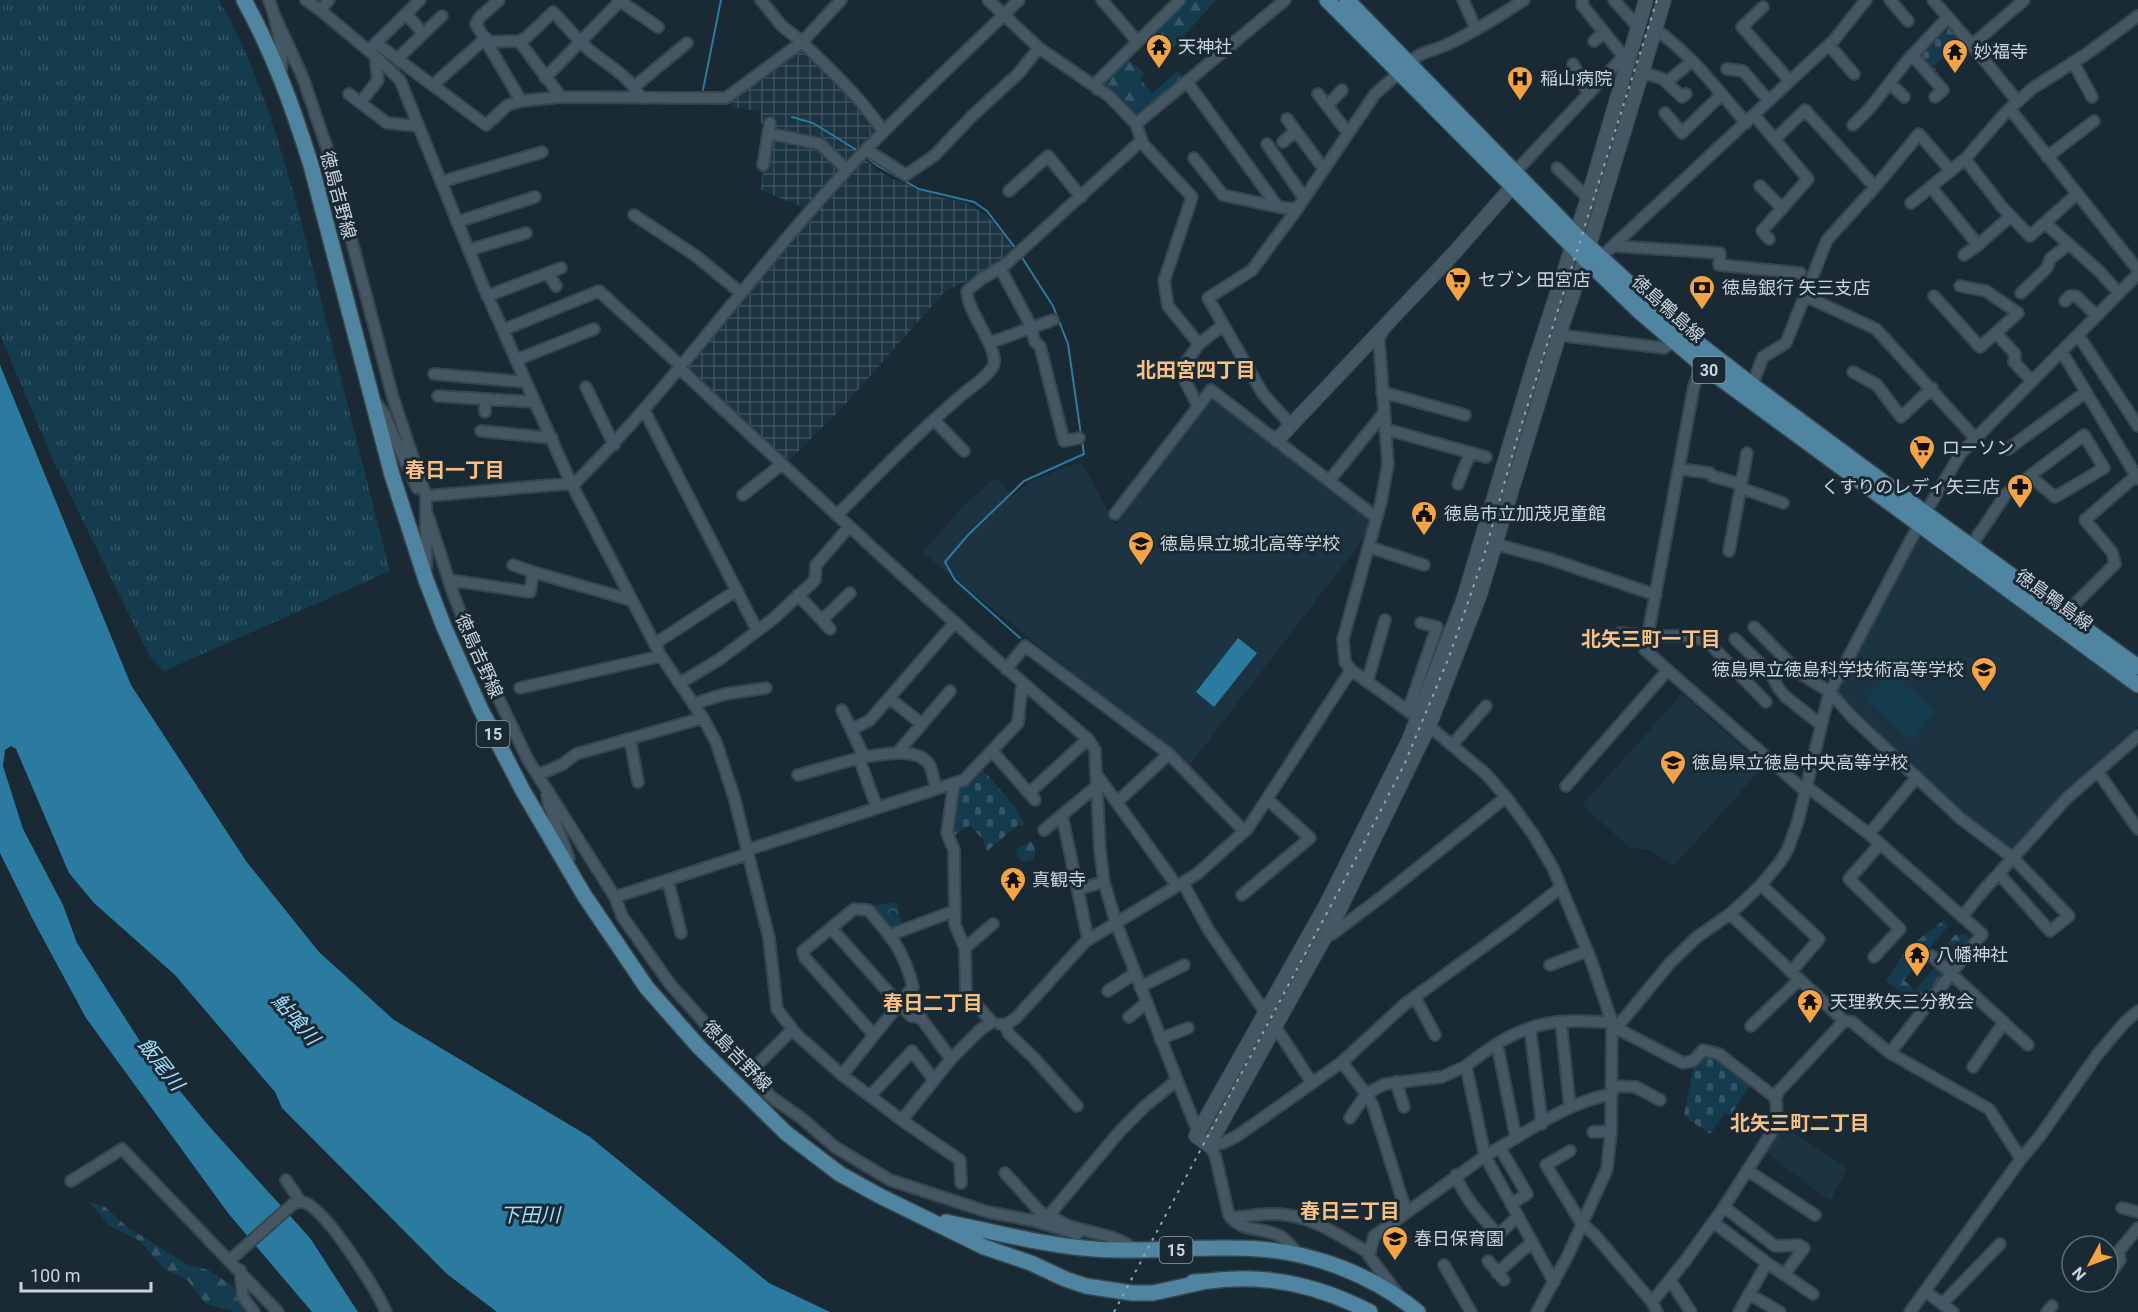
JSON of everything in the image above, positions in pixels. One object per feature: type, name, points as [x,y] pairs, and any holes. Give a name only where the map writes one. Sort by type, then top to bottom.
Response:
[{"type":"main road","name":"徳島吉野線","points":[[244,0],[279,75],[298,123],[392,475],[426,580],[480,708],[523,791],[584,895],[647,988],[699,1047],[786,1133],[840,1174],[984,1246],[1031,1263],[1065,1280],[1086,1286],[1132,1293],[1153,1293],[1203,1282],[1238,1279],[1281,1281],[1328,1293],[1370,1312]]},
{"type":"main road","name":"徳島鴨島線","points":[[1327,0],[1404,68],[1516,179],[1673,341],[1752,385],[2138,685]]},
{"type":"main road","name":"徳島鴨島線","points":[[1347,0],[1404,68]]},
{"type":"main road","name":"徳島鴨島線","points":[[1587,253],[1601,257],[1670,321],[1705,358],[1922,519],[1971,546],[2138,667]]},
{"type":"main road","name":"徳島吉野線","points":[[922,1217],[1061,1246],[1134,1250],[1243,1248],[1299,1255],[1360,1276],[1419,1311]]},
{"type":"street","points":[[269,0],[303,78],[329,154],[393,398],[426,496],[426,580]]},
{"type":"street","points":[[306,0],[373,50],[400,80],[487,296],[572,483],[662,656],[716,742],[734,797],[769,938],[777,1009],[792,1030],[842,1075],[960,1160],[961,1183]]},
{"type":"street","points":[[320,10],[329,0]]},
{"type":"street","points":[[373,50],[420,0]]},
{"type":"street","points":[[499,0],[480,17],[476,24],[521,101]]},
{"type":"street","points":[[761,0],[781,25],[851,89],[882,131]]},
{"type":"street","points":[[373,50],[397,59],[486,125],[508,105],[521,101],[561,98],[726,98],[802,42],[842,0]]},
{"type":"street","points":[[988,0],[1039,48],[1108,96],[1136,124],[1142,140],[1192,197],[1164,281],[1168,306],[1199,344]]},
{"type":"street","points":[[370,392],[384,414],[419,491],[426,496],[575,483],[614,445],[741,293],[882,131],[1019,0]]},
{"type":"street","points":[[1102,0],[1137,41]]},
{"type":"street","points":[[1097,89],[1096,83],[1180,0]]},
{"type":"street","points":[[1136,124],[1285,0]]},
{"type":"street","points":[[1463,0],[1476,29]]},
{"type":"street","points":[[1291,425],[1263,394],[1208,298],[1252,270],[1297,209],[1375,94],[1415,56],[1447,44],[1524,0]]},
{"type":"street","points":[[1582,0],[1582,4],[1625,59]]},
{"type":"street","points":[[1614,0],[1638,27]]},
{"type":"street","points":[[1197,1134],[1326,905],[1418,718],[1463,601],[1534,364],[1588,198],[1625,59],[1646,0]]},
{"type":"street","points":[[1209,1145],[1325,936],[1418,718],[1480,594],[1664,0]]},
{"type":"street","points":[[1601,257],[1829,45],[1866,0]]},
{"type":"street","points":[[1890,0],[1908,21]]},
{"type":"street","points":[[1614,1027],[1670,963],[1697,937],[1730,914],[1761,885],[1780,862],[1788,849],[1798,821],[1830,692],[1922,519],[1961,453],[2138,272],[2047,157],[1972,45],[1933,0]]},
{"type":"street","points":[[1972,45],[2024,0]]},
{"type":"street","points":[[545,78],[620,1],[658,27]]},
{"type":"street","points":[[1762,7],[1742,27],[1790,81]]},
{"type":"street","points":[[273,12],[282,68],[279,75]]},
{"type":"street","points":[[433,85],[487,40],[519,41],[527,37],[553,12],[593,53],[635,86],[641,98]]},
{"type":"street","points":[[406,14],[423,33]]},
{"type":"street","points":[[397,59],[442,16]]},
{"type":"street","points":[[1911,203],[1965,159],[2014,105],[2033,88],[2138,16]]},
{"type":"street","points":[[1853,124],[1869,102],[1890,83],[1912,55],[1947,18]]},
{"type":"street","points":[[1655,29],[1673,42],[1722,94],[1774,139],[1808,179],[1762,231],[1769,239]]},
{"type":"street","points":[[1594,41],[1604,33]]},
{"type":"street","points":[[519,41],[561,98]]},
{"type":"street","points":[[635,86],[687,43]]},
{"type":"street","points":[[1829,45],[1854,74]]},
{"type":"street","points":[[867,150],[906,175],[935,155],[979,109],[1018,74],[1039,48]]},
{"type":"street","points":[[361,102],[378,80],[373,50]]},
{"type":"street","points":[[1912,55],[1943,90],[1935,97]]},
{"type":"street","points":[[1277,440],[1384,327],[1516,179],[1588,93],[1625,59]]},
{"type":"street","points":[[1668,82],[1692,61]]},
{"type":"street","points":[[2073,62],[2092,97]]},
{"type":"street","points":[[1573,64],[1588,93]]},
{"type":"street","points":[[1727,69],[1743,71],[1769,101]]},
{"type":"street","points":[[1642,72],[1668,82],[1682,97],[1686,94]]},
{"type":"street","points":[[1187,82],[1278,207]]},
{"type":"street","points":[[1890,83],[1905,97]]},
{"type":"street","points":[[1327,106],[1342,90]]},
{"type":"street","points":[[349,94],[387,123],[419,126]]},
{"type":"street","points":[[1318,94],[1348,133]]},
{"type":"street","points":[[1665,113],[1683,133],[1722,94]]},
{"type":"street","points":[[1774,139],[1805,110],[1875,187]]},
{"type":"street","points":[[1287,119],[1324,169]]},
{"type":"street","points":[[2047,157],[2094,121]]},
{"type":"street","points":[[764,165],[769,128],[820,144],[847,170]]},
{"type":"street","points":[[1283,142],[1295,131]]},
{"type":"street","points":[[1752,385],[1763,357],[1786,343],[1827,240],[1919,134],[1951,171]]},
{"type":"street","points":[[837,515],[934,420],[990,371],[994,362],[989,343],[968,301],[967,291],[1000,267],[1142,140]]},
{"type":"street","points":[[1267,144],[1304,198]]},
{"type":"street","points":[[441,182],[542,152]]},
{"type":"street","points":[[1009,191],[1048,156],[1081,196]]},
{"type":"street","points":[[1194,158],[1223,195],[1297,209]]},
{"type":"street","points":[[1965,159],[2030,236],[2077,194]]},
{"type":"street","points":[[1557,168],[1588,198]]},
{"type":"street","points":[[1761,186],[1782,208]]},
{"type":"street","points":[[1931,187],[1978,245]]},
{"type":"street","points":[[457,222],[536,196]]},
{"type":"street","points":[[634,215],[696,256],[741,293]]},
{"type":"street","points":[[1964,255],[2011,216]]},
{"type":"street","points":[[2045,223],[2069,243],[2119,293]]},
{"type":"street","points":[[469,250],[526,233]]},
{"type":"street","points":[[2021,292],[2047,268],[2050,259],[2069,243]]},
{"type":"street","points":[[1614,246],[1720,253],[1719,265],[1800,273]]},
{"type":"street","points":[[1000,267],[1031,326],[1035,342],[1040,346],[1064,441],[1079,438]]},
{"type":"street","points":[[487,296],[561,268]]},
{"type":"street","points":[[548,273],[556,286]]},
{"type":"street","points":[[1934,296],[1980,347],[2018,313],[1986,291],[1959,286]]},
{"type":"street","points":[[503,330],[599,291],[849,527],[1022,684],[1088,739],[1095,750],[1100,850],[1104,882],[1116,923],[1197,1134],[1209,1145],[1215,1155],[1228,1215],[1241,1227],[1276,1234],[1285,1239],[1299,1255]]},
{"type":"street","points":[[1804,296],[1876,329],[1976,439]]},
{"type":"street","points":[[2065,302],[2070,296],[2076,296],[2097,316]]},
{"type":"street","points":[[989,343],[1053,320]]},
{"type":"street","points":[[1198,406],[1180,371],[1199,344],[1223,325]]},
{"type":"street","points":[[1384,327],[1379,340],[1388,464],[1377,518],[1343,639],[1345,662],[1351,670],[1452,745],[1486,774],[1506,796],[1533,834],[1553,868],[1587,951],[1614,1027],[1611,1131],[1607,1169],[1554,1282],[1537,1312]]},
{"type":"street","points":[[516,360],[594,328]]},
{"type":"street","points":[[1996,333],[2015,354],[2014,362],[2032,381]]},
{"type":"street","points":[[1559,334],[1664,348],[1673,341]]},
{"type":"street","points":[[2078,335],[2138,426]]},
{"type":"street","points":[[2062,352],[2137,476],[2085,520],[2112,552],[2115,564],[2065,614]]},
{"type":"street","points":[[1705,358],[1694,387],[1645,650],[1806,788],[1869,834],[1982,934],[1890,1053]]},
{"type":"street","points":[[1853,372],[1877,385],[1901,417],[1932,388]]},
{"type":"street","points":[[434,374],[526,382]]},
{"type":"street","points":[[586,387],[614,445]]},
{"type":"street","points":[[1115,514],[1211,390],[1377,518]]},
{"type":"street","points":[[1382,392],[1466,415]]},
{"type":"street","points":[[2008,449],[2086,392]]},
{"type":"street","points":[[443,408],[441,396],[535,402]]},
{"type":"street","points":[[485,399],[485,412]]},
{"type":"street","points":[[644,410],[757,630]]},
{"type":"street","points":[[1329,481],[1383,414]]},
{"type":"street","points":[[934,420],[964,451]]},
{"type":"street","points":[[1385,429],[1486,457]]},
{"type":"street","points":[[481,431],[552,438]]},
{"type":"street","points":[[1971,546],[2006,494],[2084,435],[2104,468],[2055,497],[2030,476]]},
{"type":"street","points":[[1458,484],[1470,453]]},
{"type":"street","points":[[1729,551],[1747,453]]},
{"type":"street","points":[[743,495],[782,464]]},
{"type":"street","points":[[1679,470],[1710,473],[1783,503]]},
{"type":"street","points":[[426,510],[475,649],[528,760],[615,897],[622,916],[652,962],[737,1059],[752,1070],[770,1096],[786,1133]]},
{"type":"street","points":[[680,683],[720,659],[773,619],[814,579],[816,565],[849,527]]},
{"type":"street","points":[[1495,544],[1574,567],[1656,595]]},
{"type":"street","points":[[1369,547],[1424,565]]},
{"type":"street","points":[[513,565],[631,600]]},
{"type":"street","points":[[449,580],[530,592],[533,572]]},
{"type":"street","points":[[656,643],[737,590]]},
{"type":"street","points":[[822,620],[850,593]]},
{"type":"street","points":[[798,595],[830,629]]},
{"type":"street","points":[[1367,682],[1385,620]]},
{"type":"street","points":[[851,730],[870,720],[955,622]]},
{"type":"street","points":[[1418,718],[1437,627],[1421,623]]},
{"type":"street","points":[[1754,627],[1798,672],[1830,692],[1852,717],[1960,818],[2013,858],[2069,916],[2050,931],[1999,874]]},
{"type":"street","points":[[1620,633],[1648,636],[1691,636],[1708,642],[1766,702]]},
{"type":"street","points":[[1735,639],[1771,674],[1786,697],[1821,725]]},
{"type":"street","points":[[1006,669],[1025,646],[1168,754],[1245,831]]},
{"type":"street","points":[[520,688],[662,656]]},
{"type":"street","points":[[954,783],[947,833],[954,850],[954,924],[964,948],[966,993],[992,1022],[1005,1025],[1016,1018],[1088,939],[1197,874],[1245,831],[1351,670]]},
{"type":"street","points":[[1566,786],[1667,671]]},
{"type":"street","points":[[615,897],[964,780],[1018,723],[1022,684]]},
{"type":"street","points":[[693,704],[725,694],[766,688]]},
{"type":"street","points":[[898,752],[950,691]]},
{"type":"street","points":[[889,698],[921,724]]},
{"type":"street","points":[[1452,745],[1486,706]]},
{"type":"street","points":[[842,710],[877,808]]},
{"type":"street","points":[[538,776],[563,764],[576,754],[703,718]]},
{"type":"street","points":[[1962,917],[2067,798],[2138,736]]},
{"type":"street","points":[[992,751],[1032,796],[1088,739]]},
{"type":"street","points":[[630,740],[638,782]]},
{"type":"street","points":[[798,775],[861,758],[898,752],[923,758],[930,766],[936,789]]},
{"type":"street","points":[[1117,802],[1168,754]]},
{"type":"street","points":[[2098,772],[2138,829]]},
{"type":"street","points":[[1869,834],[1917,777]]},
{"type":"street","points":[[1097,780],[1117,802],[1180,884],[1265,1012]]},
{"type":"street","points":[[1044,830],[1097,780]]},
{"type":"street","points":[[546,788],[549,805],[569,859],[568,869]]},
{"type":"street","points":[[1325,936],[1331,935],[1384,896],[1506,796]]},
{"type":"street","points":[[1242,895],[1310,838],[1267,799]]},
{"type":"street","points":[[1062,815],[1088,939]]},
{"type":"street","points":[[1874,957],[1900,929],[1849,879],[1880,844]]},
{"type":"street","points":[[668,880],[681,933]]},
{"type":"street","points":[[1078,889],[1104,882]]},
{"type":"street","points":[[1751,1026],[1795,976],[1819,939],[1761,885]]},
{"type":"street","points":[[1209,1145],[1223,1143],[1238,1136],[1342,1062],[1415,997],[1560,888]]},
{"type":"street","points":[[842,1075],[913,987],[908,964],[890,935],[868,910],[854,909],[803,951],[805,958],[874,1035]]},
{"type":"street","points":[[890,935],[954,911]]},
{"type":"street","points":[[1730,914],[1844,1021],[1852,1022],[1890,1053],[1989,1109],[2021,1159]]},
{"type":"street","points":[[964,948],[993,924]]},
{"type":"street","points":[[831,928],[899,1005],[911,1016],[921,1018],[951,1059]]},
{"type":"street","points":[[1550,965],[1587,951]]},
{"type":"street","points":[[1932,956],[2028,1045]]},
{"type":"street","points":[[1140,987],[1184,965]]},
{"type":"street","points":[[1108,991],[1135,973]]},
{"type":"street","points":[[1415,997],[1435,1035]]},
{"type":"street","points":[[1129,1017],[1146,1003]]},
{"type":"street","points":[[2134,1014],[2138,1027]]},
{"type":"street","points":[[1910,1312],[2097,1055],[2134,1014]]},
{"type":"street","points":[[1570,1151],[1546,1165],[1582,1224],[1594,1234],[1654,1307],[1670,1280],[1724,1207],[1777,1124],[1776,1098],[1779,1092],[1844,1021]]},
{"type":"street","points":[[902,1120],[951,1059],[980,1030],[992,1022]]},
{"type":"street","points":[[1350,1118],[1366,1094],[1385,1084],[1442,1077],[1466,1065],[1497,1044],[1530,1028],[1551,1022],[1614,1027],[1683,1063],[1693,1061],[1703,1050],[1719,1054],[1776,1098]]},
{"type":"street","points":[[1562,1022],[1570,1108]]},
{"type":"street","points":[[1973,1067],[2004,1022]]},
{"type":"street","points":[[1005,1025],[1009,1034],[1077,1106]]},
{"type":"street","points":[[1275,1026],[1312,1083]]},
{"type":"street","points":[[1160,1039],[1188,1028]]},
{"type":"street","points":[[1530,1028],[1542,1124]]},
{"type":"street","points":[[752,1070],[792,1030]]},
{"type":"street","points":[[1497,1044],[1516,1138]]},
{"type":"street","points":[[699,1047],[737,1059]]},
{"type":"street","points":[[870,1096],[912,1051],[934,1080]]},
{"type":"street","points":[[1342,1062],[1373,1106],[1406,1211]]},
{"type":"street","points":[[1466,1065],[1485,1156],[1554,1282]]},
{"type":"street","points":[[1043,1217],[1121,1130],[1144,1107],[1177,1080]]},
{"type":"street","points":[[1396,1082],[1404,1107]]},
{"type":"street","points":[[1402,1299],[1369,1252],[1374,1236],[1406,1211],[1485,1156],[1570,1108],[1612,1090],[1636,1087],[1660,1100]]},
{"type":"street","points":[[770,1096],[800,1117],[835,1147],[890,1180],[988,1212],[1054,1218],[1116,1238],[1134,1250]]},
{"type":"street","points":[[1593,1132],[1611,1131]]},
{"type":"street","points":[[1500,1148],[1527,1194],[1512,1204]]},
{"type":"street","points":[[70,1181],[122,1149],[278,1312]]},
{"type":"street","points":[[1748,1170],[1815,1215]]},
{"type":"street","points":[[1005,1173],[1043,1217],[1084,1236],[1105,1240],[1116,1238]]},
{"type":"street","points":[[1456,1175],[1458,1182],[1481,1215],[1498,1235],[1517,1217]]},
{"type":"street","points":[[286,1180],[300,1202],[315,1209],[346,1247],[366,1275],[386,1312]]},
{"type":"street","points":[[230,1260],[288,1208],[300,1202]]},
{"type":"street","points":[[1724,1207],[1775,1246],[1799,1245],[1804,1248],[1784,1275]]},
{"type":"street","points":[[2122,1208],[2138,1212]]},
{"type":"street","points":[[1231,1218],[1262,1214],[1288,1215],[1322,1225],[1364,1250]]},
{"type":"street","points":[[1713,1222],[1813,1294]]},
{"type":"street","points":[[2120,1250],[2138,1228]]},
{"type":"street","points":[[1488,1261],[1501,1276],[1532,1242]]},
{"type":"street","points":[[1942,1304],[2000,1244]]},
{"type":"street","points":[[1739,1312],[1767,1263]]},
{"type":"street","points":[[1444,1265],[1472,1312]]},
{"type":"street","points":[[240,1270],[243,1296],[254,1312]]},
{"type":"street","points":[[1670,1280],[1691,1312]]},
{"type":"street","points":[[1925,1291],[1953,1312]]},
{"type":"street","points":[[1749,1294],[1780,1312]]},
{"type":"shaded area","points":[[804,46],[881,130],[858,154],[888,177],[942,198],[963,201],[986,215],[998,227],[1015,251],[976,277],[945,291],[840,410],[786,463],[686,366],[816,213],[761,190],[767,124],[759,123],[761,112],[731,107],[735,95]]},
{"type":"shaded area","name":"徳島県立城北高等学校","points":[[1210,397],[1372,521],[1364,538],[1189,766],[923,553],[963,506],[995,478],[1013,496],[1029,482],[1082,463],[1115,525]]},
{"type":"shaded area","name":"徳島県立徳島科学技術高等学校","points":[[1921,537],[2138,696],[2138,726],[2081,777],[2010,853],[1955,812],[1832,691]]},
{"type":"shaded area","name":"徳島県立徳島中央高等学校","points":[[1682,694],[1764,766],[1674,866],[1651,850],[1629,847],[1582,805]]},
{"type":"shaded area","points":[[1781,1124],[1847,1169],[1830,1201],[1764,1151]]},
{"type":"green space","points":[[0,0],[219,0],[252,68],[278,140],[390,571],[164,671],[150,657],[54,462],[0,335]]},
{"type":"green space","points":[[1186,0],[1216,0],[1173,48],[1155,30]]},
{"type":"green space","points":[[1950,27],[1960,42],[1934,66],[1939,75],[1937,76],[1919,54]]},
{"type":"green space","points":[[1126,58],[1145,73],[1140,79],[1152,93],[1178,71],[1186,80],[1135,120],[1101,84]]},
{"type":"green space","points":[[1890,672],[1936,711],[1912,740],[1865,701]]},
{"type":"green space","points":[[983,770],[1017,809],[1026,825],[1017,826],[987,851],[982,839],[970,825],[954,836],[958,786],[966,785]]},
{"type":"green space","points":[[1031,841],[1035,848],[1035,855],[1032,860],[1025,862],[1017,857],[1016,850]]},
{"type":"green space","points":[[897,902],[901,925],[890,929],[872,906]]},
{"type":"green space","points":[[1944,920],[1948,926],[1904,980],[1915,991],[1936,965],[1945,973],[1921,1007],[1886,981],[1907,948]]},
{"type":"green space","points":[[1966,934],[1972,942],[1952,967],[1938,954],[1955,935]]},
{"type":"green space","points":[[1709,1055],[1752,1083],[1730,1116],[1725,1112],[1710,1134],[1684,1116],[1694,1064],[1701,1057]]},
{"type":"green space","points":[[89,1202],[104,1206],[126,1226],[186,1264],[208,1270],[233,1286],[246,1312],[206,1304],[187,1280],[164,1269],[140,1241],[110,1226]]},
{"type":"water","points":[[0,365],[131,685],[246,861],[319,952],[394,1020],[590,1137],[769,1283],[830,1312],[497,1312],[447,1274],[282,1108],[275,1092],[175,975],[94,903],[69,873],[16,749],[11,746],[5,750],[3,766],[23,829],[63,905],[77,943],[143,1046],[208,1125],[310,1238],[358,1312],[312,1312],[228,1213],[86,1018],[0,853]]},
{"type":"water","points":[[1238,638],[1257,653],[1214,707],[1196,692]]},
{"type":"waterway","points":[[703,90],[721,0]]},
{"type":"waterway","points":[[792,117],[813,123],[858,151]]},
{"type":"waterway","points":[[865,156],[919,189],[974,202],[987,211],[1016,249]]},
{"type":"waterway","points":[[1021,256],[1053,306],[1068,344],[1081,435]]},
{"type":"waterway","points":[[1020,638],[955,580],[945,562],[968,535],[1024,481],[1084,454],[1082,441]]},
{"type":"railway","points":[[1114,1312],[1404,765],[1449,657],[1483,559],[1516,442],[1657,0]]},
{"type":"place","name":"天神社","points":[[1159,70]]},
{"type":"place","name":"妙福寺","points":[[1955,75]]},
{"type":"place","name":"稲山病院","points":[[1520,102]]},
{"type":"place","name":"セブン 田宮店","points":[[1458,303]]},
{"type":"place","name":"徳島銀行 矢三支店","points":[[1702,311]]},
{"type":"place","name":"ローソン","points":[[1922,471]]},
{"type":"place","name":"くすりのレディ矢三店","points":[[2020,510]]},
{"type":"place","name":"徳島市立加茂児童館","points":[[1424,537]]},
{"type":"place","name":"徳島県立城北高等学校","points":[[1141,567]]},
{"type":"place","name":"徳島県立徳島科学技術高等学校","points":[[1984,693]]},
{"type":"place","name":"徳島県立徳島中央高等学校","points":[[1673,786]]},
{"type":"place","name":"真観寺","points":[[1013,903]]},
{"type":"place","name":"八幡神社","points":[[1917,978]]},
{"type":"place","name":"天理教矢三分教会","points":[[1810,1025]]},
{"type":"place","name":"春日保育園","points":[[1395,1262]]},
{"type":"district","name":"北田宮四丁目","points":[[1196,370]]},
{"type":"district","name":"春日一丁目","points":[[455,470]]},
{"type":"district","name":"北矢三町一丁目","points":[[1651,639]]},
{"type":"district","name":"春日二丁目","points":[[933,1003]]},
{"type":"district","name":"北矢三町二丁目","points":[[1800,1123]]},
{"type":"district","name":"春日三丁目","points":[[1350,1211]]},
{"type":"water label","name":"鮎喰川","points":[[296,1019]]},
{"type":"water label","name":"飯尾川","points":[[161,1064]]},
{"type":"water label","name":"下田川","points":[[530,1215]]}]
